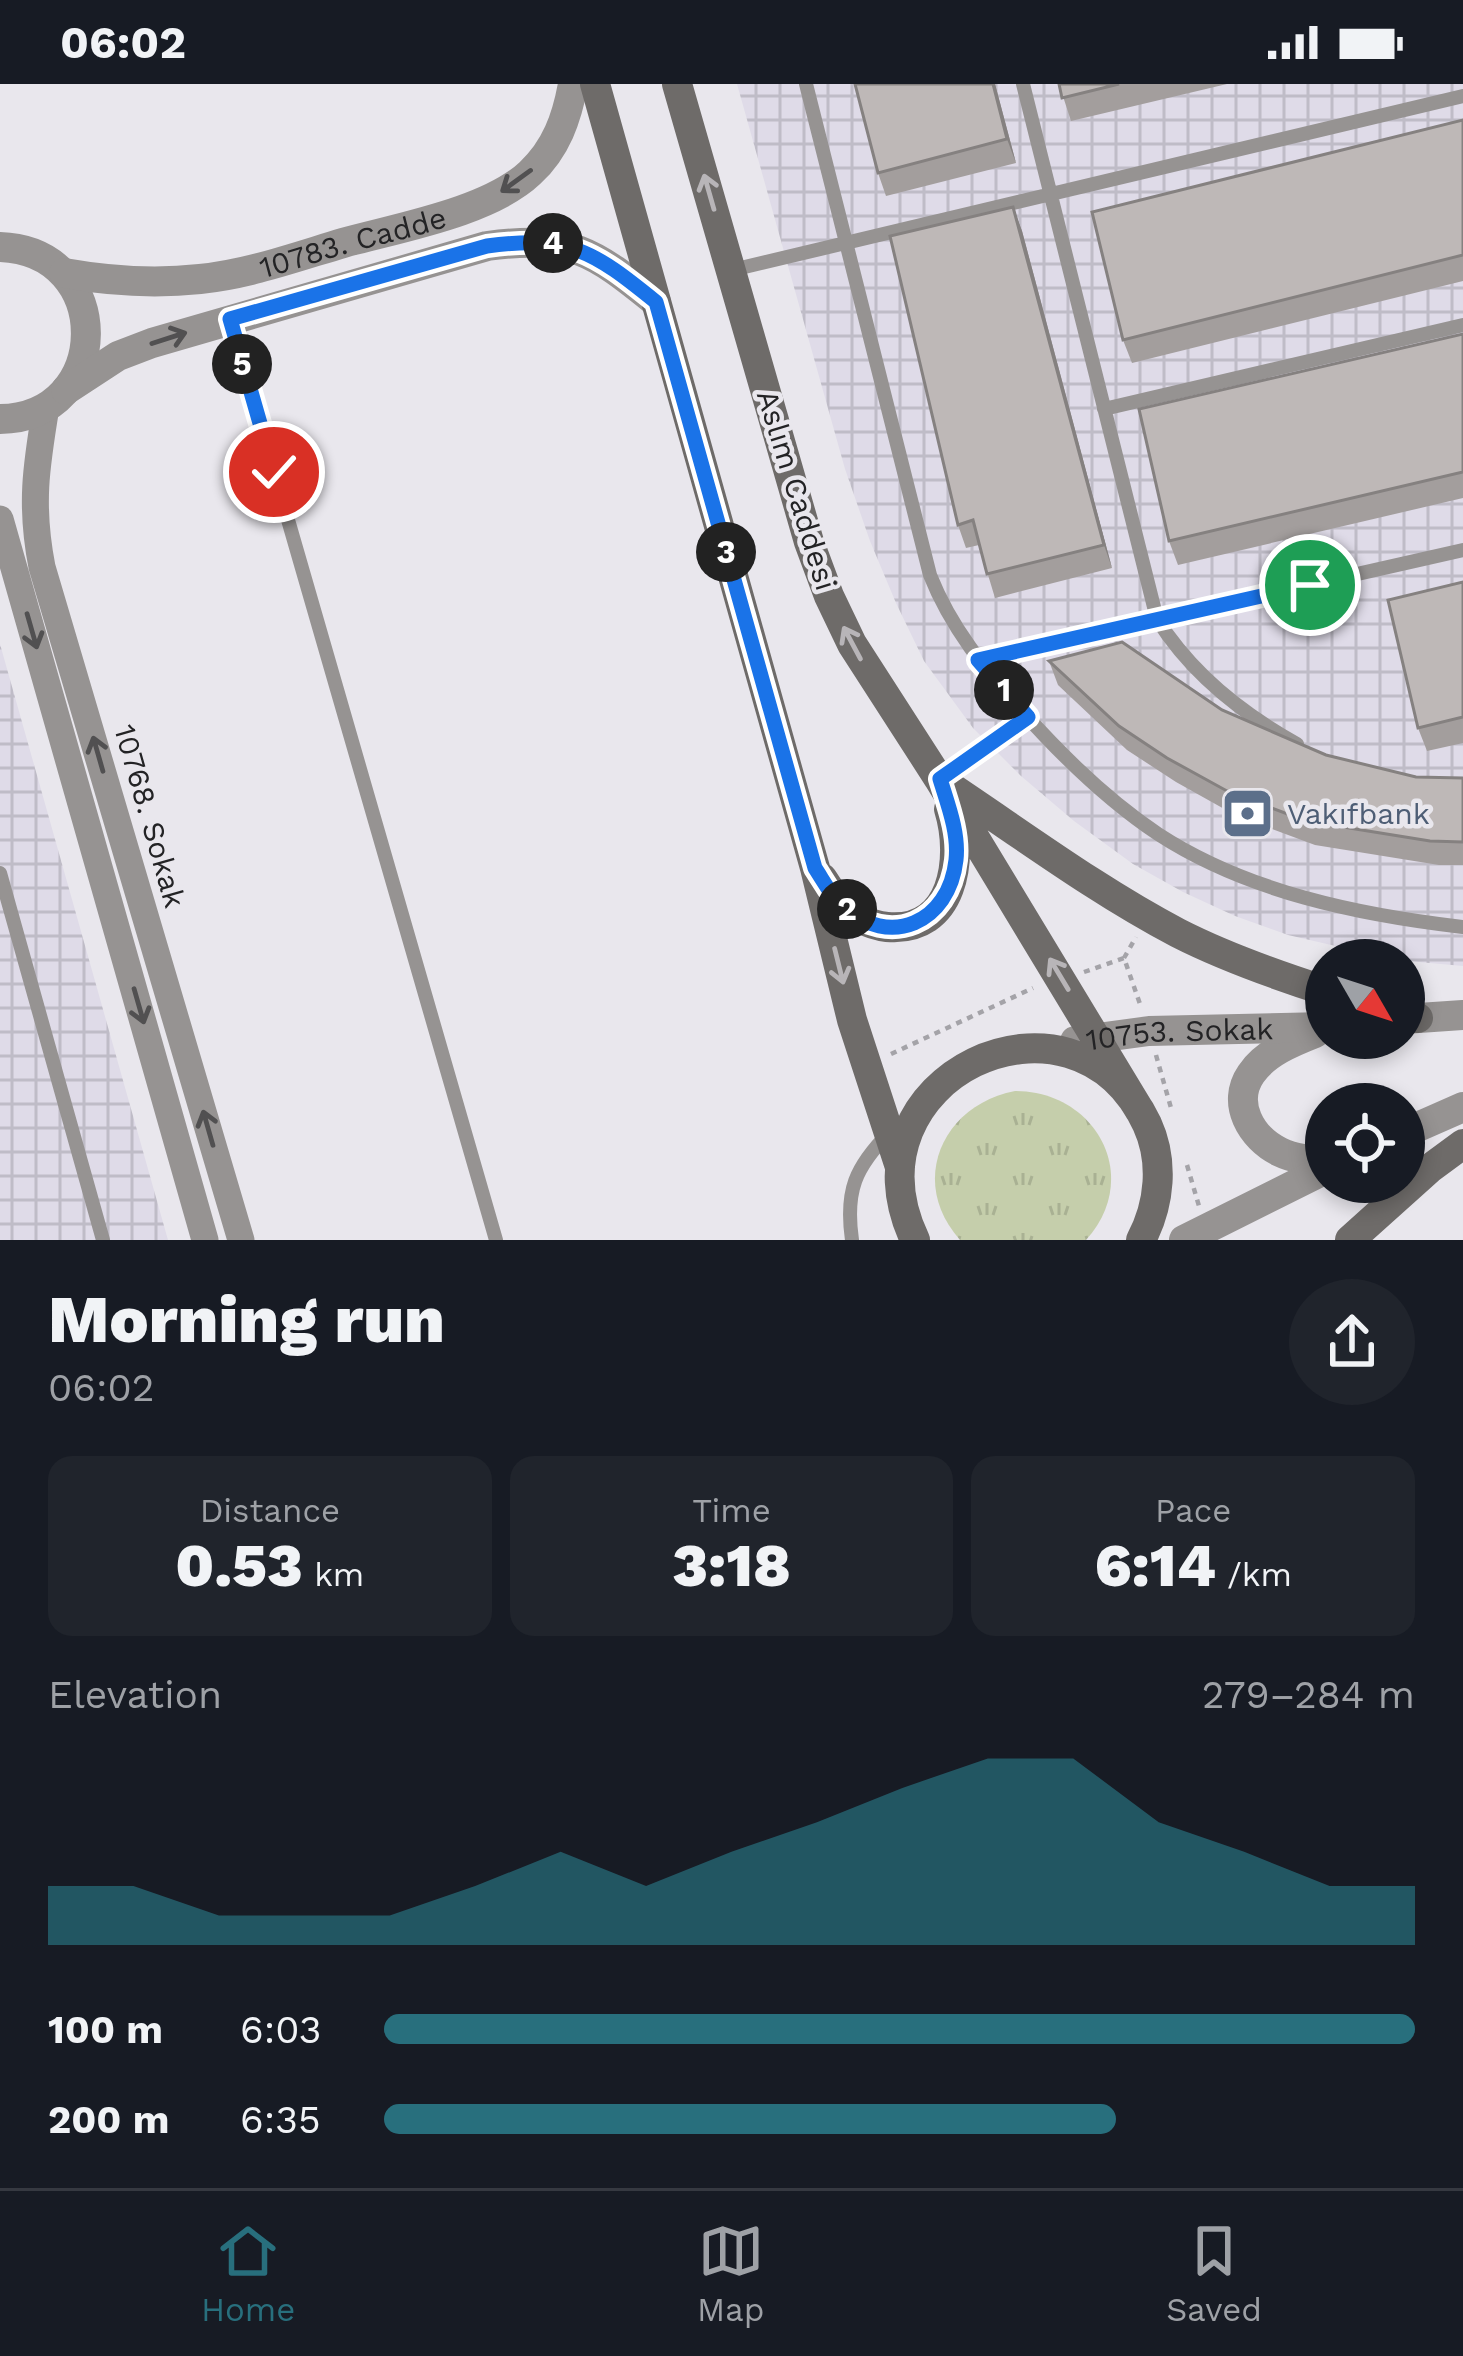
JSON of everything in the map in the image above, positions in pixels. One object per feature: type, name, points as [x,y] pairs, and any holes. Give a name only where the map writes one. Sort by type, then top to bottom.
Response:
[{"type":"main road","points":[[595,84],[815,868],[852,1020],[900,1167],[902,1206],[915,1240]]},
{"type":"main road","name":"Aslım Caddesi","points":[[677,84],[809,542],[829,596],[861,660],[940,779],[1140,1111]]},
{"type":"main road","points":[[815,868],[839,904],[860,919],[882,927],[904,927],[925,919],[951,885],[957,856],[940,779]]},
{"type":"main road","points":[[940,779],[1147,916],[1222,953],[1305,984]]},
{"type":"main road","points":[[900,1167],[910,1125],[921,1106],[969,1062],[1010,1049],[1054,1050],[1094,1065],[1140,1111],[1156,1151],[1162,1240]]},
{"type":"main road","points":[[1350,1240],[1463,1144]]},
{"type":"main road","points":[[1141,1240],[1157,1194]]},
{"type":"street","name":"10783. Cadde","points":[[64,273],[150,283],[203,279],[460,210],[496,196],[530,174],[553,146],[567,116],[573,84]]},
{"type":"street","points":[[6,242],[42,256],[64,273],[85,310],[86,352],[78,372],[56,398]]},
{"type":"street","name":"10783. Cadde","points":[[0,419],[28,415],[118,356],[487,246],[558,243],[618,272],[656,302]]},
{"type":"street","name":"10768. Sokak","points":[[56,398],[34,484],[42,567],[241,1240]]},
{"type":"street","name":"10768. Sokak","points":[[0,519],[205,1240]]},
{"type":"street","points":[[1425,1016],[1463,1015]]},
{"type":"street","name":"10753. Sokak","points":[[1032,1048],[1149,1031],[1305,1028]]},
{"type":"street","points":[[1305,1036],[1268,1056],[1250,1075],[1241,1098],[1247,1121],[1261,1140],[1305,1160]]},
{"type":"street","points":[[1425,1124],[1463,1107]]},
{"type":"street","points":[[1184,1240],[1305,1176]]},
{"type":"lane","points":[[806,84],[931,575],[941,603],[978,660],[1094,784],[1196,856],[1318,901],[1463,927]]},
{"type":"lane","points":[[1023,84],[1157,620],[1175,649],[1203,677],[1243,709],[1312,751]]},
{"type":"lane","points":[[732,270],[1463,96]]},
{"type":"lane","points":[[230,319],[496,1240]]},
{"type":"lane","points":[[1104,409],[1463,326]]},
{"type":"lane","points":[[978,660],[1463,550]]},
{"type":"lane","points":[[940,779],[1028,717]]},
{"type":"lane","points":[[0,873],[104,1240]]},
{"type":"lane","points":[[852,1240],[848,1213],[858,1170],[889,1133],[921,1106]]},
{"type":"shaded area","points":[[737,84],[1463,84],[1463,966],[1425,963],[1425,939],[1305,939],[1235,916],[1133,864],[1074,821],[973,728],[924,661],[870,541],[845,469]]},
{"type":"shaded area","points":[[0,644],[168,1240],[0,1240]]},
{"type":"green space","points":[[1015,1091],[1068,1105],[1102,1142],[1110,1165],[1110,1190],[1103,1216],[1086,1240],[960,1240],[944,1218],[935,1171],[952,1129],[968,1112]]},
{"type":"building","points":[[855,84],[993,84],[1007,139],[878,173]]},
{"type":"building","points":[[1059,84],[1119,84],[1062,98]]},
{"type":"building","points":[[1463,120],[1463,255],[1123,340],[1092,212]]},
{"type":"building","points":[[1013,207],[1104,545],[987,574],[973,520],[958,525],[890,236]]},
{"type":"building","points":[[1463,334],[1463,472],[1169,541],[1139,409]]},
{"type":"building","points":[[1463,582],[1463,717],[1418,728],[1388,600]]},
{"type":"building","points":[[1122,642],[1222,710],[1326,755],[1416,777],[1463,778],[1463,842],[1306,821],[1227,791],[1167,758],[1119,726],[1049,661]]},
{"type":"place","name":"Vakıfbank","points":[[1248,813]]},
{"type":"route","points":[[274,472],[230,319],[487,246],[526,241],[558,243],[618,272],[656,302],[815,868],[839,904],[882,927],[904,927],[925,919],[951,885],[957,856],[940,779],[1028,717],[978,660],[1310,585]]}]
